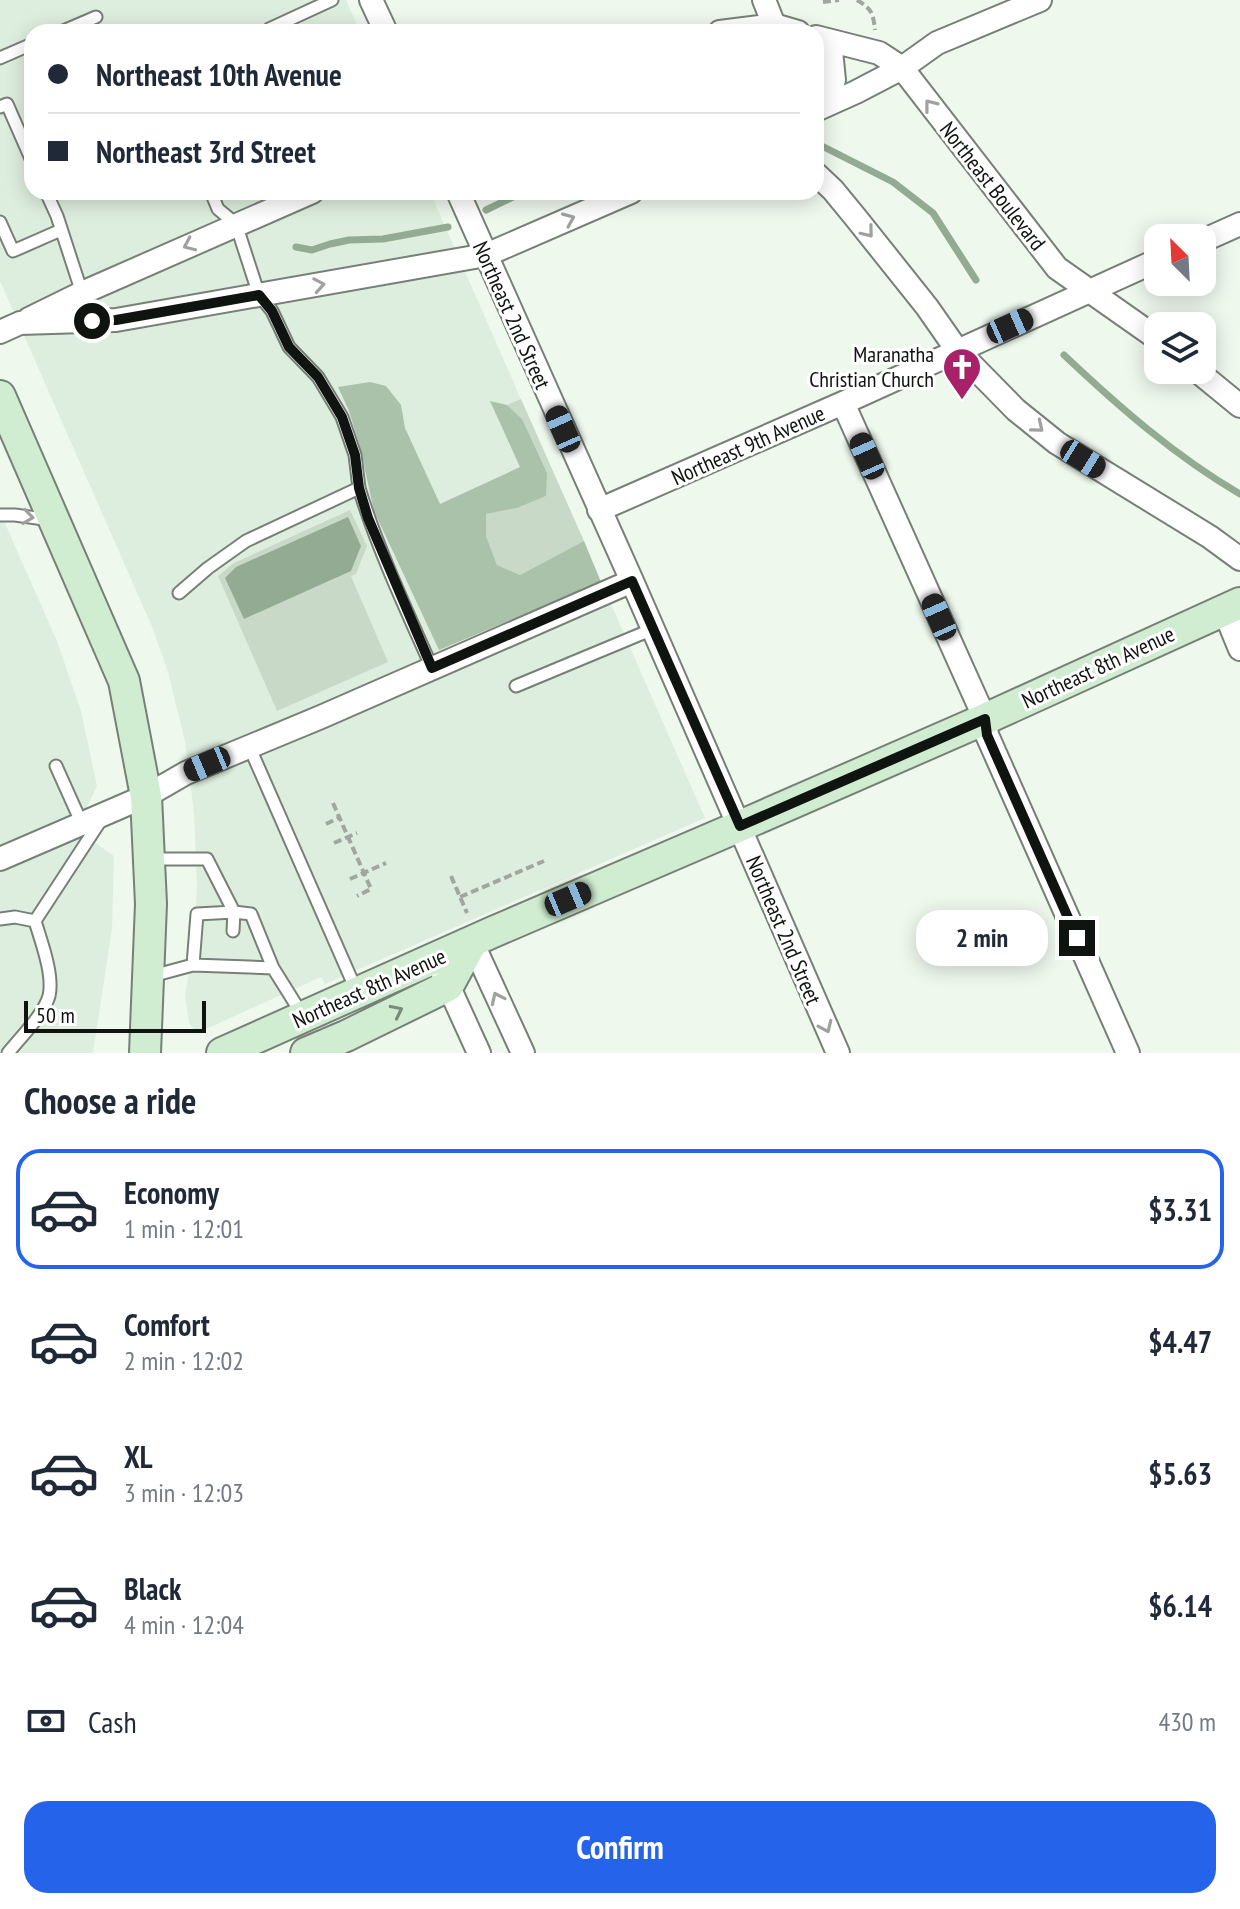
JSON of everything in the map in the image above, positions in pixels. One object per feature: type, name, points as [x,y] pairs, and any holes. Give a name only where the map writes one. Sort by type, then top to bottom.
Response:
[{"type":"street","points":[[371,0],[382,24]]},
{"type":"street","points":[[764,0],[774,24]]},
{"type":"street","points":[[824,106],[902,68],[937,43],[1040,0]]},
{"type":"street","name":"Northeast Boulevard","points":[[824,39],[876,52],[902,68],[1057,268],[1144,329]]},
{"type":"street","name":"Northeast Boulevard","points":[[824,43],[834,80],[824,97]]},
{"type":"street","points":[[824,182],[927,307],[957,350],[1016,410],[1057,443],[1210,537],[1240,559]]},
{"type":"street","points":[[10,328],[293,200]]},
{"type":"street","name":"Northeast 2nd Street","points":[[462,200],[838,1053]]},
{"type":"street","points":[[10,328],[116,320],[486,255],[613,200]]},
{"type":"street","points":[[1216,235],[1240,224]]},
{"type":"street","name":"Northeast 9th Avenue","points":[[599,510],[1144,266]]},
{"type":"street","points":[[1213,384],[1240,406]]},
{"type":"street","points":[[0,396],[124,681],[146,796],[151,904],[145,1053]]},
{"type":"street","points":[[843,403],[985,719],[987,735],[1128,1053]]},
{"type":"street","points":[[0,859],[105,815],[186,773],[632,581]]},
{"type":"street","points":[[1232,606],[1240,649]]},
{"type":"street","name":"Northeast 8th Avenue","points":[[222,1053],[436,958],[472,932],[740,826],[1232,606]]},
{"type":"street","points":[[472,932],[523,1053]]},
{"type":"street","name":"Northeast 8th Avenue","points":[[310,1052],[448,986],[472,932]]},
{"type":"street","points":[[436,958],[479,1053]]},
{"type":"lane","points":[[280,24],[332,0]]},
{"type":"lane","points":[[80,24],[96,17]]},
{"type":"lane","points":[[0,58],[24,48]]},
{"type":"lane","points":[[0,107],[7,104],[24,143]]},
{"type":"lane","points":[[50,200],[82,293]]},
{"type":"lane","points":[[214,200],[218,209],[236,224],[259,295],[272,311],[289,347],[318,377],[342,417],[355,455],[359,488],[368,518],[432,668]]},
{"type":"lane","points":[[0,222],[13,251],[61,230]]},
{"type":"lane","points":[[179,593],[246,541],[359,488]]},
{"type":"lane","points":[[0,515],[55,521]]},
{"type":"lane","points":[[516,686],[653,629]]},
{"type":"lane","points":[[249,746],[357,993]]},
{"type":"lane","points":[[56,766],[82,824]]},
{"type":"lane","points":[[8,1053],[42,1010],[48,997],[50,984],[47,965],[35,921],[105,815]]},
{"type":"lane","points":[[149,859],[207,859],[234,912],[233,931]]},
{"type":"lane","points":[[193,965],[197,914],[251,914],[273,968],[303,1017]]},
{"type":"lane","points":[[0,919],[15,917],[35,921]]},
{"type":"lane","points":[[148,977],[193,965],[232,962],[273,968]]},
{"type":"path","points":[[823,2],[839,0]]},
{"type":"path","points":[[857,0],[873,14],[876,52]]},
{"type":"path","points":[[333,803],[371,889],[357,896]]},
{"type":"path","points":[[326,824],[340,818]]},
{"type":"path","points":[[334,843],[357,833]]},
{"type":"path","points":[[460,897],[544,861]]},
{"type":"path","points":[[350,879],[386,863]]},
{"type":"path","points":[[451,876],[472,932]]},
{"type":"shaded area","points":[[0,0],[346,0],[356,24],[24,24],[24,200],[434,200],[705,818],[325,984],[321,977],[197,1033],[189,1023],[185,996],[193,947],[197,887],[194,812],[185,741],[168,672],[153,629],[0,281]]},
{"type":"shaded area","points":[[370,382],[386,386],[401,405],[405,428],[440,504],[520,467],[490,401],[507,405],[522,419],[547,473],[546,496],[517,508],[486,514],[486,536],[497,565],[520,575],[584,541],[601,582],[439,650],[374,511],[360,447],[338,387]]},
{"type":"shaded area","points":[[521,399],[584,541],[520,575],[497,565],[486,536],[486,514],[517,508],[546,496],[522,419],[507,405]]},
{"type":"shaded area","points":[[350,510],[367,546],[356,574],[351,576],[388,662],[277,711],[218,576],[234,563]]},
{"type":"shaded area","points":[[0,512],[57,641],[81,711],[97,786],[74,835],[87,837],[114,856],[112,929],[93,1053],[0,1053]]},
{"type":"shaded area","points":[[348,517],[361,546],[351,571],[244,619],[225,578],[236,567]]},
{"type":"waterway","points":[[824,147],[893,182],[933,213],[976,280]]},
{"type":"waterway","points":[[486,210],[507,200]]},
{"type":"waterway","points":[[296,247],[312,250],[349,240],[383,239],[448,227]]},
{"type":"waterway","points":[[1064,355],[1148,429],[1240,494]]},
{"type":"place","name":"Maranatha Christian Church","points":[[962,401]]},
{"type":"route","points":[[92,321],[116,320],[259,295],[272,311],[289,347],[318,377],[342,417],[355,455],[359,488],[368,518],[432,668],[632,581],[740,826],[985,719],[987,735],[1077,938]]}]
